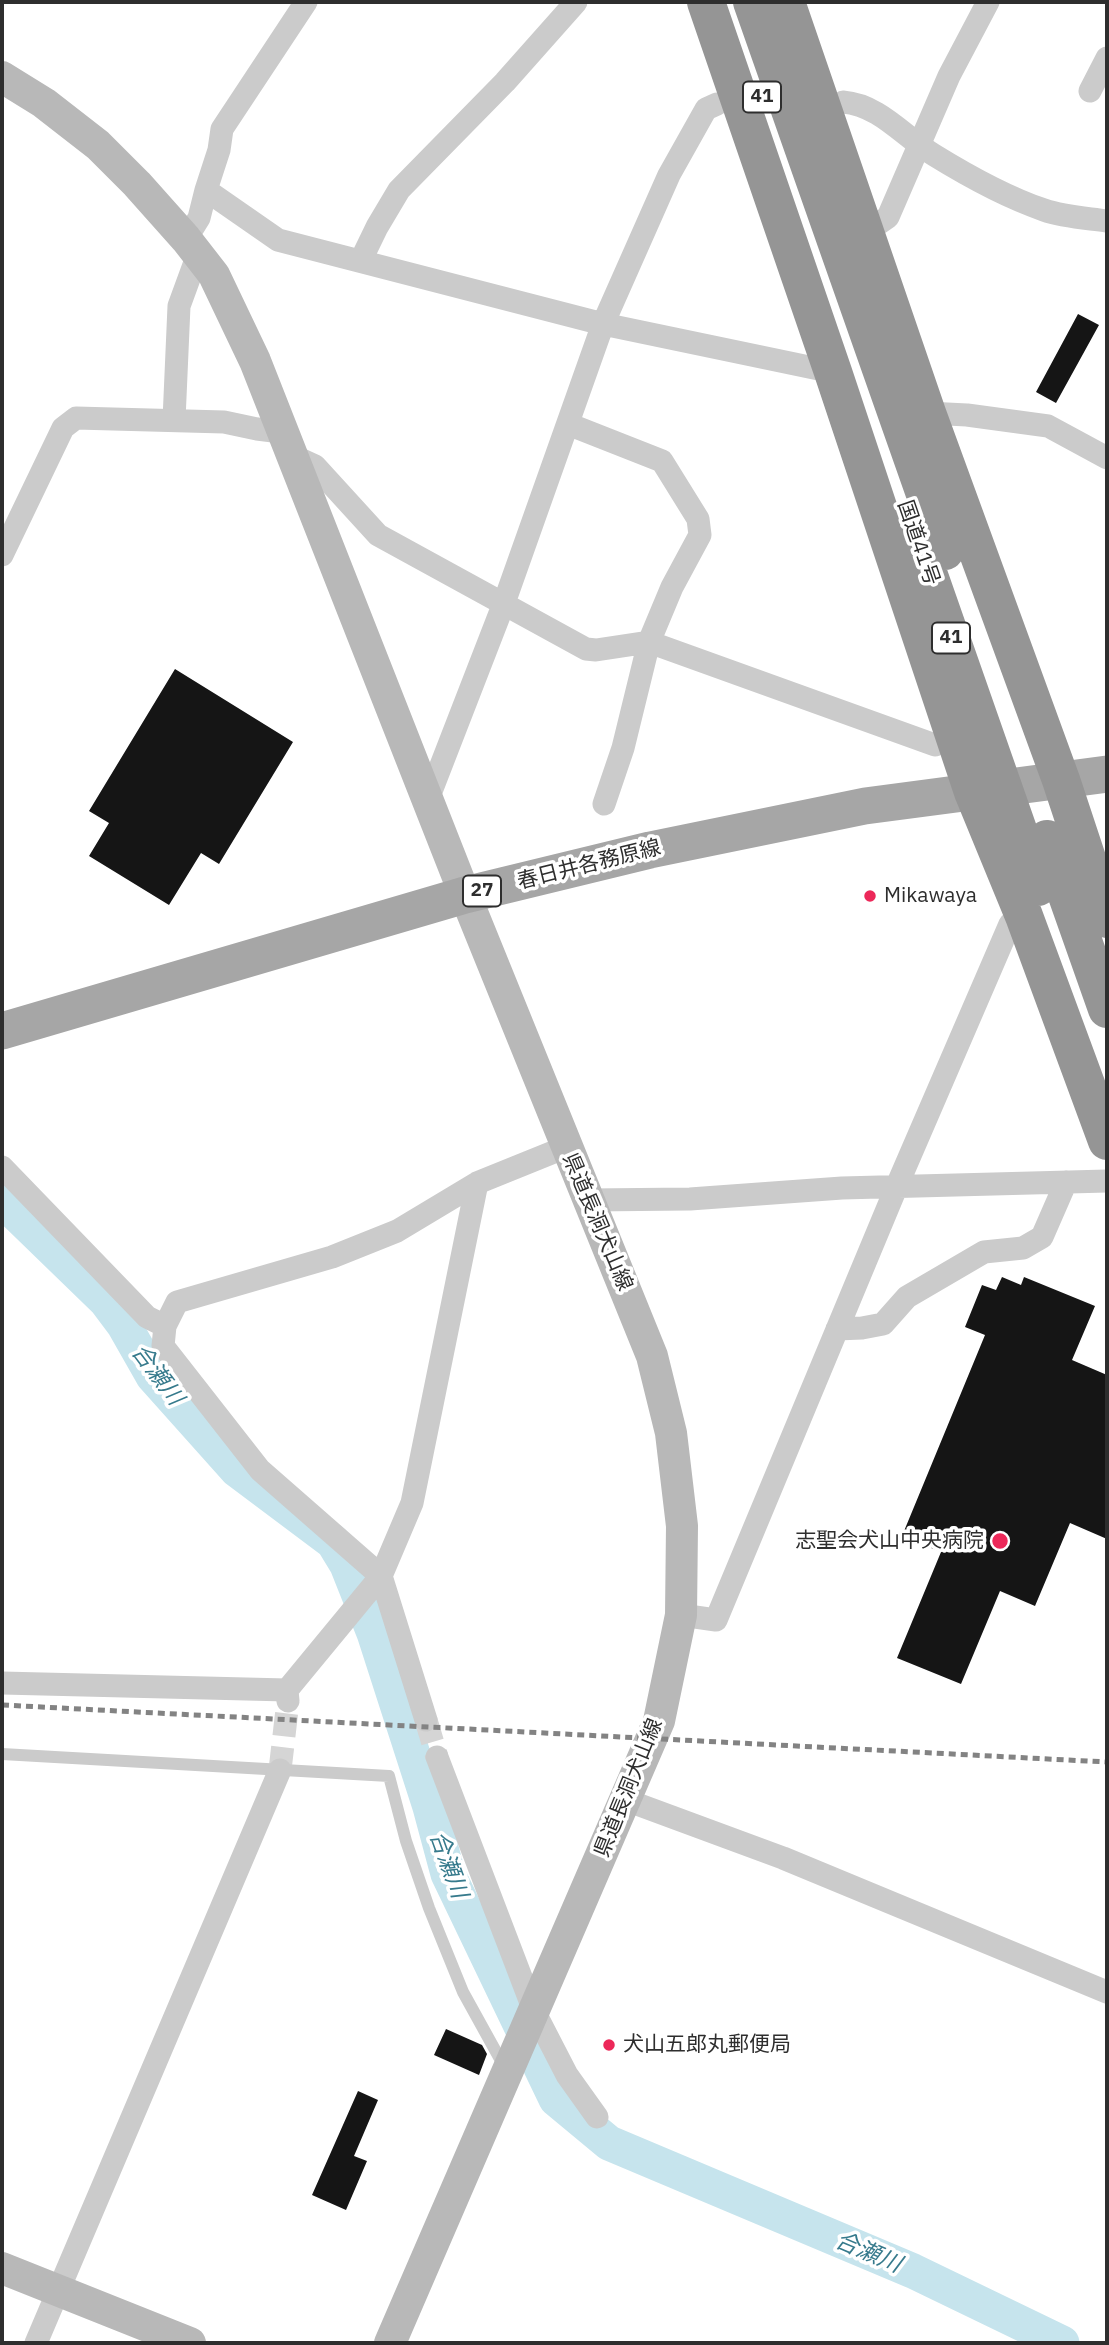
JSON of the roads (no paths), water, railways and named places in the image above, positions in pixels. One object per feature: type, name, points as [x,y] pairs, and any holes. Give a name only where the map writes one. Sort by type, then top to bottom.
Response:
[{"type":"highway","points":[[706,2],[973,792],[1024,916],[1107,1141]]},
{"type":"highway","name":"国道41号","points":[[729,2],[805,188],[1107,1009]]},
{"type":"highway","name":"国道41号","points":[[752,2],[805,188],[1107,1084]]},
{"type":"highway","name":"41","points":[[786,2],[927,413],[1061,780]]},
{"type":"highway","points":[[1061,780],[1107,919]]},
{"type":"main road","name":"県道長洞犬山線","points":[[2,77],[44,103],[98,145],[137,184],[214,275],[255,361],[465,895],[652,1356],[671,1433],[682,1526],[681,1615],[659,1721],[390,2343]]},
{"type":"main road","name":"春日井各務原線","points":[[2,1031],[465,895],[650,850],[865,806],[1107,774]]},
{"type":"main road","points":[[2,2268],[190,2343]]},
{"type":"street","points":[[174,420],[179,306],[222,129],[306,2]]},
{"type":"street","points":[[361,260],[377,226],[399,190],[505,82],[576,2]]},
{"type":"street","points":[[865,233],[888,217],[949,76],[988,2]]},
{"type":"street","points":[[1090,91],[1107,58]]},
{"type":"street","points":[[843,102],[870,109],[931,153],[1027,204],[1046,211],[1107,220]]},
{"type":"street","points":[[428,799],[504,603],[603,324],[669,175],[706,109],[717,104]]},
{"type":"street","points":[[206,190],[278,240],[603,324],[833,372]]},
{"type":"street","points":[[927,413],[967,415],[1048,426],[1107,458]]},
{"type":"street","points":[[2,555],[63,428],[76,418],[224,422],[257,429],[286,444],[315,466],[378,535],[586,649],[649,642],[935,745]]},
{"type":"street","points":[[568,424],[662,461],[698,519],[700,535],[672,587],[649,642],[622,748],[604,804]]},
{"type":"street","points":[[681,1615],[716,1620],[896,1188],[1010,924],[1024,916]]},
{"type":"street","points":[[426,1720],[381,1576],[260,1471],[163,1346],[165,1326],[177,1302],[345,1252],[397,1231],[477,1183],[566,1147]]},
{"type":"street","points":[[2,1167],[147,1317],[165,1326]]},
{"type":"street","points":[[589,1200],[690,1199],[842,1188],[1107,1181]]},
{"type":"street","points":[[837,1329],[883,1324],[907,1297],[984,1252],[1023,1248],[1042,1237],[1066,1182]]},
{"type":"street","points":[[2,1683],[288,1695],[381,1576],[412,1503],[477,1183]]},
{"type":"street","points":[[436,1757],[534,2011],[567,2075],[597,2117]]},
{"type":"street","points":[[36,2343],[280,1770]]},
{"type":"street","points":[[626,1800],[783,1858],[1107,1992]]},
{"type":"lane","points":[[2,1754],[389,1776],[406,1841],[453,1968],[463,1992],[508,2072]]},
{"type":"waterway","name":"合瀬川","points":[[2,1200],[106,1301],[124,1325],[153,1376],[237,1470],[333,1542],[347,1565],[374,1633],[430,1807],[448,1874],[556,2099],[609,2143],[913,2271],[1062,2343]]},
{"type":"tunnel","points":[[280,1770],[288,1701]]},
{"type":"tunnel","points":[[426,1720],[437,1757]]},
{"type":"railway","points":[[2,1705],[1107,1762]]},
{"type":"place","name":"Mikawaya","points":[[870,896]]},
{"type":"place","name":"志聖会犬山中央病院","points":[[1000,1541]]},
{"type":"place","name":"犬山五郎丸郵便局","points":[[609,2045]]}]
